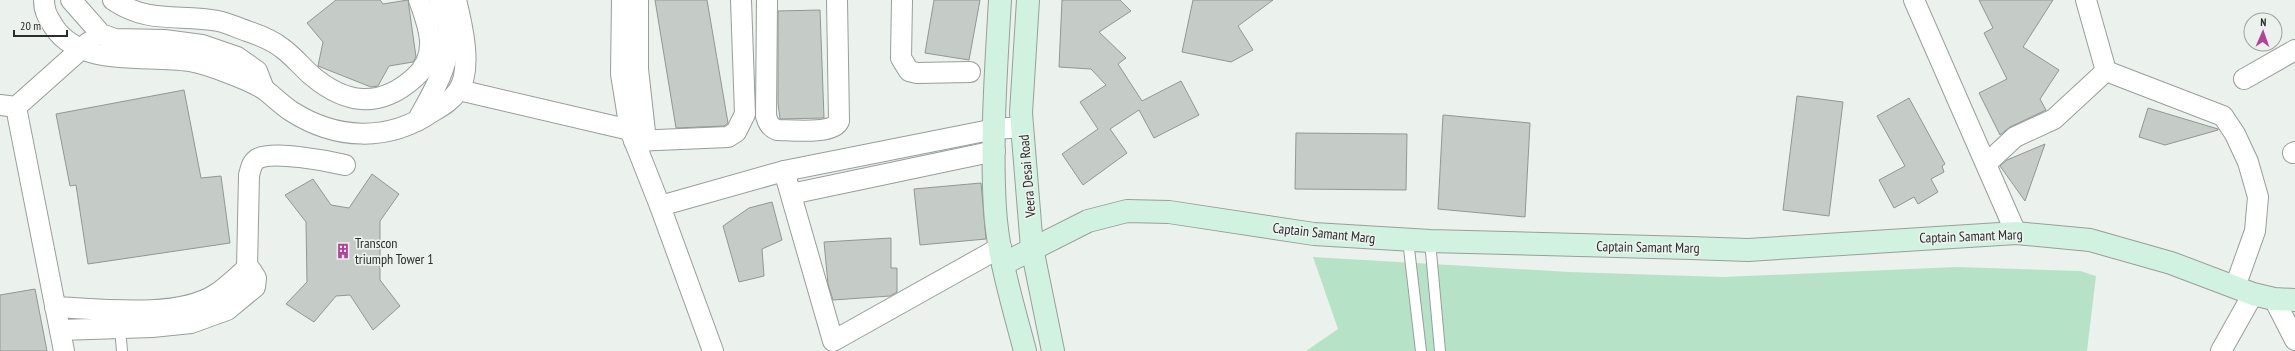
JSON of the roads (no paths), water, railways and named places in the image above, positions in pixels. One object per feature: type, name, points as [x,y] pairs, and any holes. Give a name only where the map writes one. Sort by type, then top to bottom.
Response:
[{"type":"street","points":[[44,0],[44,11],[58,34],[79,50],[120,57],[189,61],[208,66],[264,89],[291,111],[327,129],[375,135],[415,124],[448,102],[459,90],[466,64],[456,0]]},
{"type":"street","points":[[71,0],[101,34],[115,39],[164,40],[202,45],[237,58],[257,71],[264,89]]},
{"type":"street","points":[[113,0],[127,9],[160,18],[218,21],[247,31],[282,48],[312,75],[336,92],[350,98],[370,100],[385,96],[395,77],[402,73],[422,71],[427,65],[430,27],[419,0]]},
{"type":"street","points":[[415,124],[441,77],[448,48],[448,27],[440,0]]},
{"type":"street","points":[[622,0],[621,74],[637,137],[712,351]]},
{"type":"street","points":[[637,137],[638,0]]},
{"type":"street","points":[[459,90],[637,137],[728,137],[736,132],[745,114],[741,0]]},
{"type":"street","points":[[767,0],[766,116],[771,128],[777,130],[816,130],[834,128],[839,121],[837,0]]},
{"type":"street","points":[[902,0],[901,58],[909,71],[917,73],[970,72]]},
{"type":"street","points":[[1000,0],[995,129],[995,210],[1002,255],[1025,351]]},
{"type":"street","name":"Veera Desai Road","points":[[1028,0],[1022,114],[1032,248],[1053,351]]},
{"type":"street","points":[[1914,0],[1987,163],[2016,233]]},
{"type":"street","points":[[2086,0],[2106,71]]},
{"type":"street","points":[[64,351],[56,307],[8,106],[101,34]]},
{"type":"street","points":[[2244,79],[2295,50]]},
{"type":"street","points":[[1987,163],[2015,137],[2054,118],[2106,71]]},
{"type":"street","points":[[2106,71],[2223,116],[2235,134],[2248,162],[2258,197],[2255,231],[2244,291],[2221,351]]},
{"type":"street","points":[[660,206],[784,171],[995,129],[1023,127]]},
{"type":"street","points":[[791,194],[995,151]]},
{"type":"street","points":[[56,307],[150,310],[184,306],[215,295],[247,268],[249,175],[251,165],[256,160],[265,156],[318,158],[345,165]]},
{"type":"street","points":[[784,171],[833,341],[1002,255]]},
{"type":"street","name":"Captain Samant Marg","points":[[1002,255],[1032,248],[1088,220],[1127,211],[1169,212],[1314,234],[1408,240],[1748,250],[2016,233],[2090,240],[2171,263],[2244,291],[2285,299]]},
{"type":"street","points":[[60,330],[152,327],[191,323],[227,310],[255,287],[257,282],[255,274],[247,268]]},
{"type":"street","points":[[2285,299],[2295,340]]},
{"type":"lane","points":[[1408,240],[1421,351]]},
{"type":"lane","points":[[1430,241],[1440,351]]},
{"type":"lane","points":[[120,328],[122,351]]},
{"type":"place","name":"Transcon triumph Tower 1","points":[[343,251]]}]
